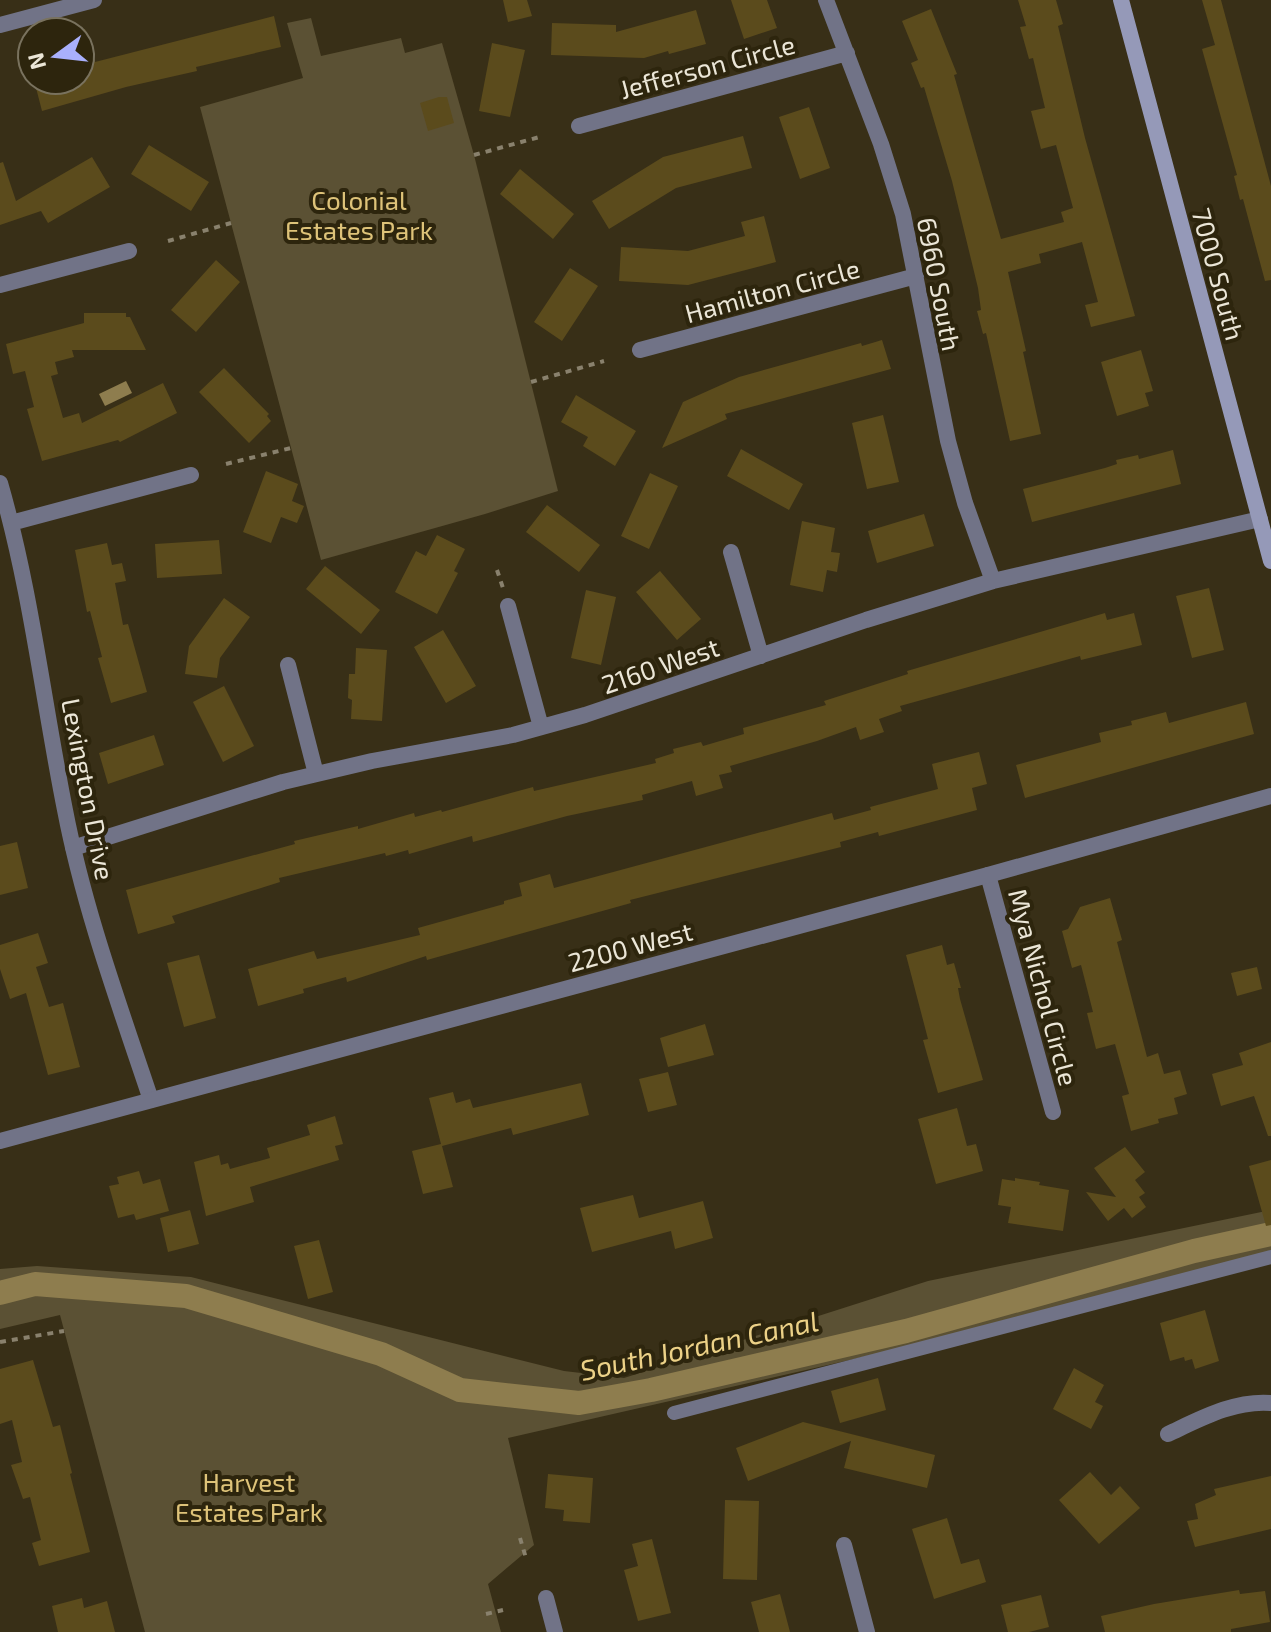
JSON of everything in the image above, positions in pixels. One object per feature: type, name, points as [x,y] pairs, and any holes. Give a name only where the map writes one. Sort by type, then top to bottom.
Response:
[{"type":"main road","name":"7000 South","points":[[1121,0],[1271,561]]},
{"type":"street","points":[[0,25],[94,0]]},
{"type":"street","name":"6960 South","points":[[826,0],[881,144],[903,214],[948,441],[965,503],[993,581]]},
{"type":"street","name":"Jefferson Circle","points":[[579,126],[847,53]]},
{"type":"street","points":[[0,285],[129,251]]},
{"type":"street","name":"Hamilton Circle","points":[[640,350],[916,276]]},
{"type":"street","points":[[11,523],[191,475]]},
{"type":"street","name":"Lexington Drive","points":[[0,483],[23,573],[73,848],[151,1100]]},
{"type":"street","name":"2160 West","points":[[73,848],[316,774],[541,727],[627,702],[866,620],[993,581],[1260,519]]},
{"type":"street","points":[[731,552],[761,656]]},
{"type":"street","points":[[508,606],[541,727]]},
{"type":"street","points":[[288,665],[316,774]]},
{"type":"street","name":"2200 West","points":[[0,1141],[1271,796]]},
{"type":"street","name":"Mya Nichol Circle","points":[[988,875],[1053,1112]]},
{"type":"street","points":[[1168,1434],[1209,1414],[1238,1406],[1271,1403]]},
{"type":"street","points":[[844,1545],[867,1632]]},
{"type":"street","points":[[546,1598],[555,1632]]},
{"type":"lane","points":[[674,1413],[1271,1257]]},
{"type":"path","points":[[474,155],[543,136]]},
{"type":"path","points":[[168,241],[231,223]]},
{"type":"path","points":[[531,382],[604,361]]},
{"type":"path","points":[[226,464],[291,448]]},
{"type":"path","points":[[0,1342],[64,1331]]},
{"type":"path","points":[[520,1538],[526,1558]]},
{"type":"path","points":[[486,1614],[503,1610]]},
{"type":"green space","name":"Colonial Estates Park","points":[[311,18],[321,56],[401,38],[405,53],[442,43],[474,155],[558,491],[321,560],[200,107],[303,78],[287,23]]},
{"type":"green space","name":"Harvest Estates Park","points":[[1271,1210],[1271,1256],[955,1336],[508,1438],[534,1545],[488,1584],[501,1632],[145,1632],[60,1315],[0,1329],[0,1269],[37,1266],[191,1277],[564,1371],[624,1378],[928,1281]]},
{"type":"shaded area","points":[[126,381],[132,393],[105,406],[99,394]]},
{"type":"building","points":[[503,0],[527,0],[532,16],[508,22]]},
{"type":"building","points":[[731,0],[767,0],[777,28],[744,39]]},
{"type":"building","points":[[1018,0],[1056,0],[1063,24],[1058,26],[1085,138],[1135,316],[1091,327],[1085,305],[1098,302],[1082,242],[1039,254],[1041,263],[1008,272],[1041,434],[1010,441],[986,333],[983,334],[977,311],[981,310],[978,288],[952,181],[924,87],[921,88],[911,63],[918,60],[902,21],[931,9],[957,74],[954,75],[1001,239],[1064,222],[1061,212],[1073,208],[1056,145],[1041,149],[1031,111],[1045,108],[1033,58],[1029,59],[1020,27],[1026,26]]},
{"type":"building","points":[[1202,0],[1221,0],[1271,186],[1271,280],[1265,281],[1243,199],[1240,200],[1234,176],[1237,175],[1202,49],[1215,45]]},
{"type":"building","points":[[696,10],[706,44],[644,58],[551,55],[552,23],[616,25],[616,32]]},
{"type":"building","points":[[274,16],[281,47],[96,96],[96,62]]},
{"type":"building","points":[[492,43],[525,50],[510,117],[479,111]]},
{"type":"building","points":[[38,96],[94,96],[42,111]]},
{"type":"building","points":[[447,97],[454,123],[428,131],[420,103]]},
{"type":"building","points":[[809,107],[830,168],[800,179],[779,117]]},
{"type":"building","points":[[743,136],[752,168],[676,188],[609,229],[592,201],[663,157]]},
{"type":"building","points":[[149,145],[209,182],[191,211],[131,174]]},
{"type":"building","points":[[92,157],[110,187],[48,223],[41,211],[0,225],[0,163],[3,162],[16,201]]},
{"type":"building","points":[[520,169],[574,214],[553,239],[500,194]]},
{"type":"building","points":[[764,216],[776,262],[688,285],[619,281],[621,247],[688,251],[745,236],[741,222]]},
{"type":"building","points":[[216,260],[240,282],[196,332],[171,310]]},
{"type":"building","points":[[570,268],[598,286],[562,341],[534,322]]},
{"type":"building","points":[[84,313],[126,313],[146,350],[72,350],[74,357],[55,362],[58,374],[51,376],[63,418],[79,413],[82,423],[163,383],[177,413],[120,442],[118,440],[42,461],[27,409],[34,407],[25,371],[13,374],[6,344],[84,323]]},
{"type":"building","points":[[882,340],[891,369],[725,414],[727,419],[662,448],[683,402],[739,377]]},
{"type":"building","points":[[1141,350],[1153,391],[1145,393],[1149,406],[1117,416],[1101,362]]},
{"type":"building","points":[[224,368],[269,414],[267,416],[271,421],[249,443],[199,392]]},
{"type":"building","points":[[576,395],[636,431],[615,466],[583,446],[588,437],[561,422]]},
{"type":"building","points":[[883,415],[899,482],[867,489],[852,423]]},
{"type":"building","points":[[741,449],[803,484],[789,510],[727,476]]},
{"type":"building","points":[[1173,450],[1181,484],[1032,522],[1023,489],[1105,468],[1117,464],[1116,460],[1138,455],[1139,459]]},
{"type":"building","points":[[266,471],[298,484],[292,501],[304,506],[297,523],[281,517],[271,543],[243,532]]},
{"type":"building","points":[[650,473],[678,486],[649,549],[621,536]]},
{"type":"building","points":[[547,505],[600,545],[579,572],[526,532]]},
{"type":"building","points":[[924,514],[934,546],[877,563],[868,531]]},
{"type":"building","points":[[802,521],[835,528],[831,552],[840,553],[837,572],[827,570],[823,592],[790,585]]},
{"type":"building","points":[[437,535],[465,549],[454,571],[458,573],[437,614],[395,592],[416,551],[426,556]]},
{"type":"building","points":[[219,540],[222,574],[157,578],[155,544]]},
{"type":"building","points":[[107,543],[112,565],[122,563],[126,581],[115,583],[123,625],[128,624],[147,692],[111,703],[98,658],[102,657],[90,611],[87,612],[75,550]]},
{"type":"building","points":[[325,566],[380,610],[361,634],[306,589]]},
{"type":"building","points":[[660,571],[701,619],[677,640],[636,592]]},
{"type":"building","points":[[1209,588],[1224,650],[1192,658],[1176,596]]},
{"type":"building","points":[[586,590],[616,597],[601,665],[571,658]]},
{"type":"building","points":[[224,598],[250,617],[220,658],[217,678],[185,674],[189,646]]},
{"type":"building","points":[[1105,613],[1107,620],[1134,613],[1142,645],[1081,660],[1080,656],[900,706],[902,711],[879,719],[884,732],[860,740],[856,727],[730,766],[732,772],[719,775],[723,788],[696,796],[692,781],[642,795],[643,800],[567,816],[473,842],[472,836],[409,854],[408,850],[386,856],[385,853],[279,878],[280,882],[172,916],[175,923],[138,934],[126,890],[295,844],[294,841],[358,826],[358,829],[414,813],[415,817],[442,812],[533,787],[534,791],[656,763],[655,759],[674,753],[673,749],[701,742],[703,746],[744,734],[743,728],[826,705],[824,701],[908,674],[907,671]]},
{"type":"building","points":[[443,630],[476,686],[446,703],[414,647]]},
{"type":"building","points":[[356,648],[387,650],[382,721],[351,719],[349,674],[355,674]]},
{"type":"building","points":[[224,686],[254,746],[223,762],[193,702]]},
{"type":"building","points":[[1246,702],[1254,734],[1025,798],[1016,765],[1101,742],[1099,733],[1132,725],[1131,721],[1166,712],[1169,723]]},
{"type":"building","points":[[154,735],[164,765],[108,784],[99,753]]},
{"type":"building","points":[[979,752],[987,784],[972,788],[977,810],[879,836],[878,832],[840,842],[841,847],[630,900],[631,903],[427,960],[426,956],[347,982],[346,977],[258,1006],[248,969],[314,951],[317,959],[420,935],[418,928],[522,896],[519,883],[550,874],[554,888],[832,813],[834,820],[871,810],[870,807],[938,789],[932,764]]},
{"type":"building","points":[[17,842],[28,888],[0,895],[0,846]]},
{"type":"building","points":[[1110,898],[1122,940],[1117,942],[1147,1057],[1158,1053],[1164,1074],[1180,1070],[1187,1094],[1174,1098],[1178,1114],[1131,1131],[1122,1096],[1129,1094],[1115,1044],[1096,1049],[1087,1013],[1093,1012],[1081,965],[1072,968],[1062,931],[1068,929],[1080,907]]},
{"type":"building","points":[[38,933],[48,963],[36,967],[49,1007],[63,1003],[80,1067],[48,1075],[26,993],[10,999],[0,969],[0,945]]},
{"type":"building","points":[[942,945],[947,965],[954,963],[961,988],[958,988],[960,999],[983,1080],[938,1093],[923,1040],[928,1039],[906,955]]},
{"type":"building","points":[[199,955],[216,1018],[184,1027],[167,963]]},
{"type":"building","points":[[1257,967],[1262,989],[1237,996],[1231,973]]},
{"type":"building","points":[[705,1024],[714,1055],[668,1067],[660,1038]]},
{"type":"building","points":[[1271,1042],[1271,1136],[1268,1136],[1254,1096],[1221,1106],[1212,1074],[1243,1065],[1239,1053]]},
{"type":"building","points":[[668,1072],[677,1105],[648,1112],[639,1079]]},
{"type":"building","points":[[581,1083],[589,1115],[513,1135],[511,1128],[442,1146],[453,1187],[423,1194],[412,1151],[441,1144],[429,1098],[453,1092],[456,1103],[470,1099],[473,1108]]},
{"type":"building","points":[[957,1108],[967,1146],[976,1144],[983,1171],[936,1184],[918,1119]]},
{"type":"building","points":[[335,1116],[343,1144],[335,1146],[339,1160],[250,1187],[254,1202],[206,1216],[194,1162],[219,1155],[221,1165],[228,1163],[230,1169],[270,1158],[267,1148],[310,1135],[307,1125]]},
{"type":"building","points":[[1125,1147],[1145,1172],[1135,1180],[1145,1193],[1139,1197],[1146,1207],[1132,1218],[1124,1208],[1108,1221],[1086,1192],[1116,1197],[1094,1168]]},
{"type":"building","points":[[1271,1160],[1271,1225],[1266,1226],[1249,1166]]},
{"type":"building","points":[[139,1171],[143,1184],[160,1179],[169,1211],[136,1220],[134,1214],[118,1218],[109,1186],[119,1184],[117,1177]]},
{"type":"building","points":[[1015,1178],[1069,1190],[1063,1231],[1008,1223],[1011,1207],[998,1205],[1002,1179],[1015,1181]]},
{"type":"building","points":[[633,1195],[639,1218],[703,1201],[713,1238],[675,1249],[671,1231],[592,1252],[580,1208]]},
{"type":"building","points":[[190,1210],[199,1244],[168,1252],[160,1218]]},
{"type":"building","points":[[319,1240],[333,1292],[308,1299],[294,1246]]},
{"type":"building","points":[[1205,1310],[1219,1361],[1195,1369],[1192,1359],[1185,1361],[1184,1357],[1170,1361],[1160,1323]]},
{"type":"building","points":[[33,1360],[53,1427],[60,1425],[90,1552],[39,1566],[32,1543],[41,1540],[30,1497],[23,1499],[11,1465],[22,1462],[12,1420],[0,1424],[0,1369]]},
{"type":"building","points":[[1074,1368],[1104,1385],[1095,1402],[1103,1406],[1091,1429],[1053,1409]]},
{"type":"building","points":[[878,1378],[886,1410],[840,1423],[831,1391]]},
{"type":"building","points":[[803,1422],[935,1455],[927,1488],[844,1468],[851,1441],[748,1481],[736,1448]]},
{"type":"building","points":[[1090,1472],[1111,1495],[1120,1486],[1140,1508],[1099,1544],[1059,1500]]},
{"type":"building","points":[[548,1474],[593,1478],[590,1523],[563,1521],[564,1510],[545,1508]]},
{"type":"building","points":[[1271,1476],[1271,1529],[1195,1547],[1187,1521],[1198,1519],[1195,1504],[1216,1495],[1214,1489]]},
{"type":"building","points":[[725,1500],[759,1501],[757,1580],[723,1579]]},
{"type":"building","points":[[947,1518],[961,1564],[979,1559],[986,1582],[934,1599],[912,1529]]},
{"type":"building","points":[[652,1539],[671,1613],[638,1621],[624,1570],[638,1566],[632,1544]]},
{"type":"building","points":[[1239,1590],[1240,1594],[1265,1591],[1270,1622],[1231,1629],[1231,1632],[1105,1632],[1101,1616],[1154,1604]]},
{"type":"building","points":[[780,1594],[790,1632],[759,1632],[751,1602]]},
{"type":"building","points":[[1041,1595],[1049,1627],[1029,1632],[1008,1632],[1001,1605]]},
{"type":"building","points":[[82,1598],[84,1608],[107,1601],[115,1632],[58,1632],[52,1606]]},
{"type":"waterway","name":"South Jordan Canal","points":[[0,1293],[35,1284],[186,1296],[381,1354],[460,1390],[579,1403],[651,1390],[906,1331],[1194,1251],[1271,1234]]}]
